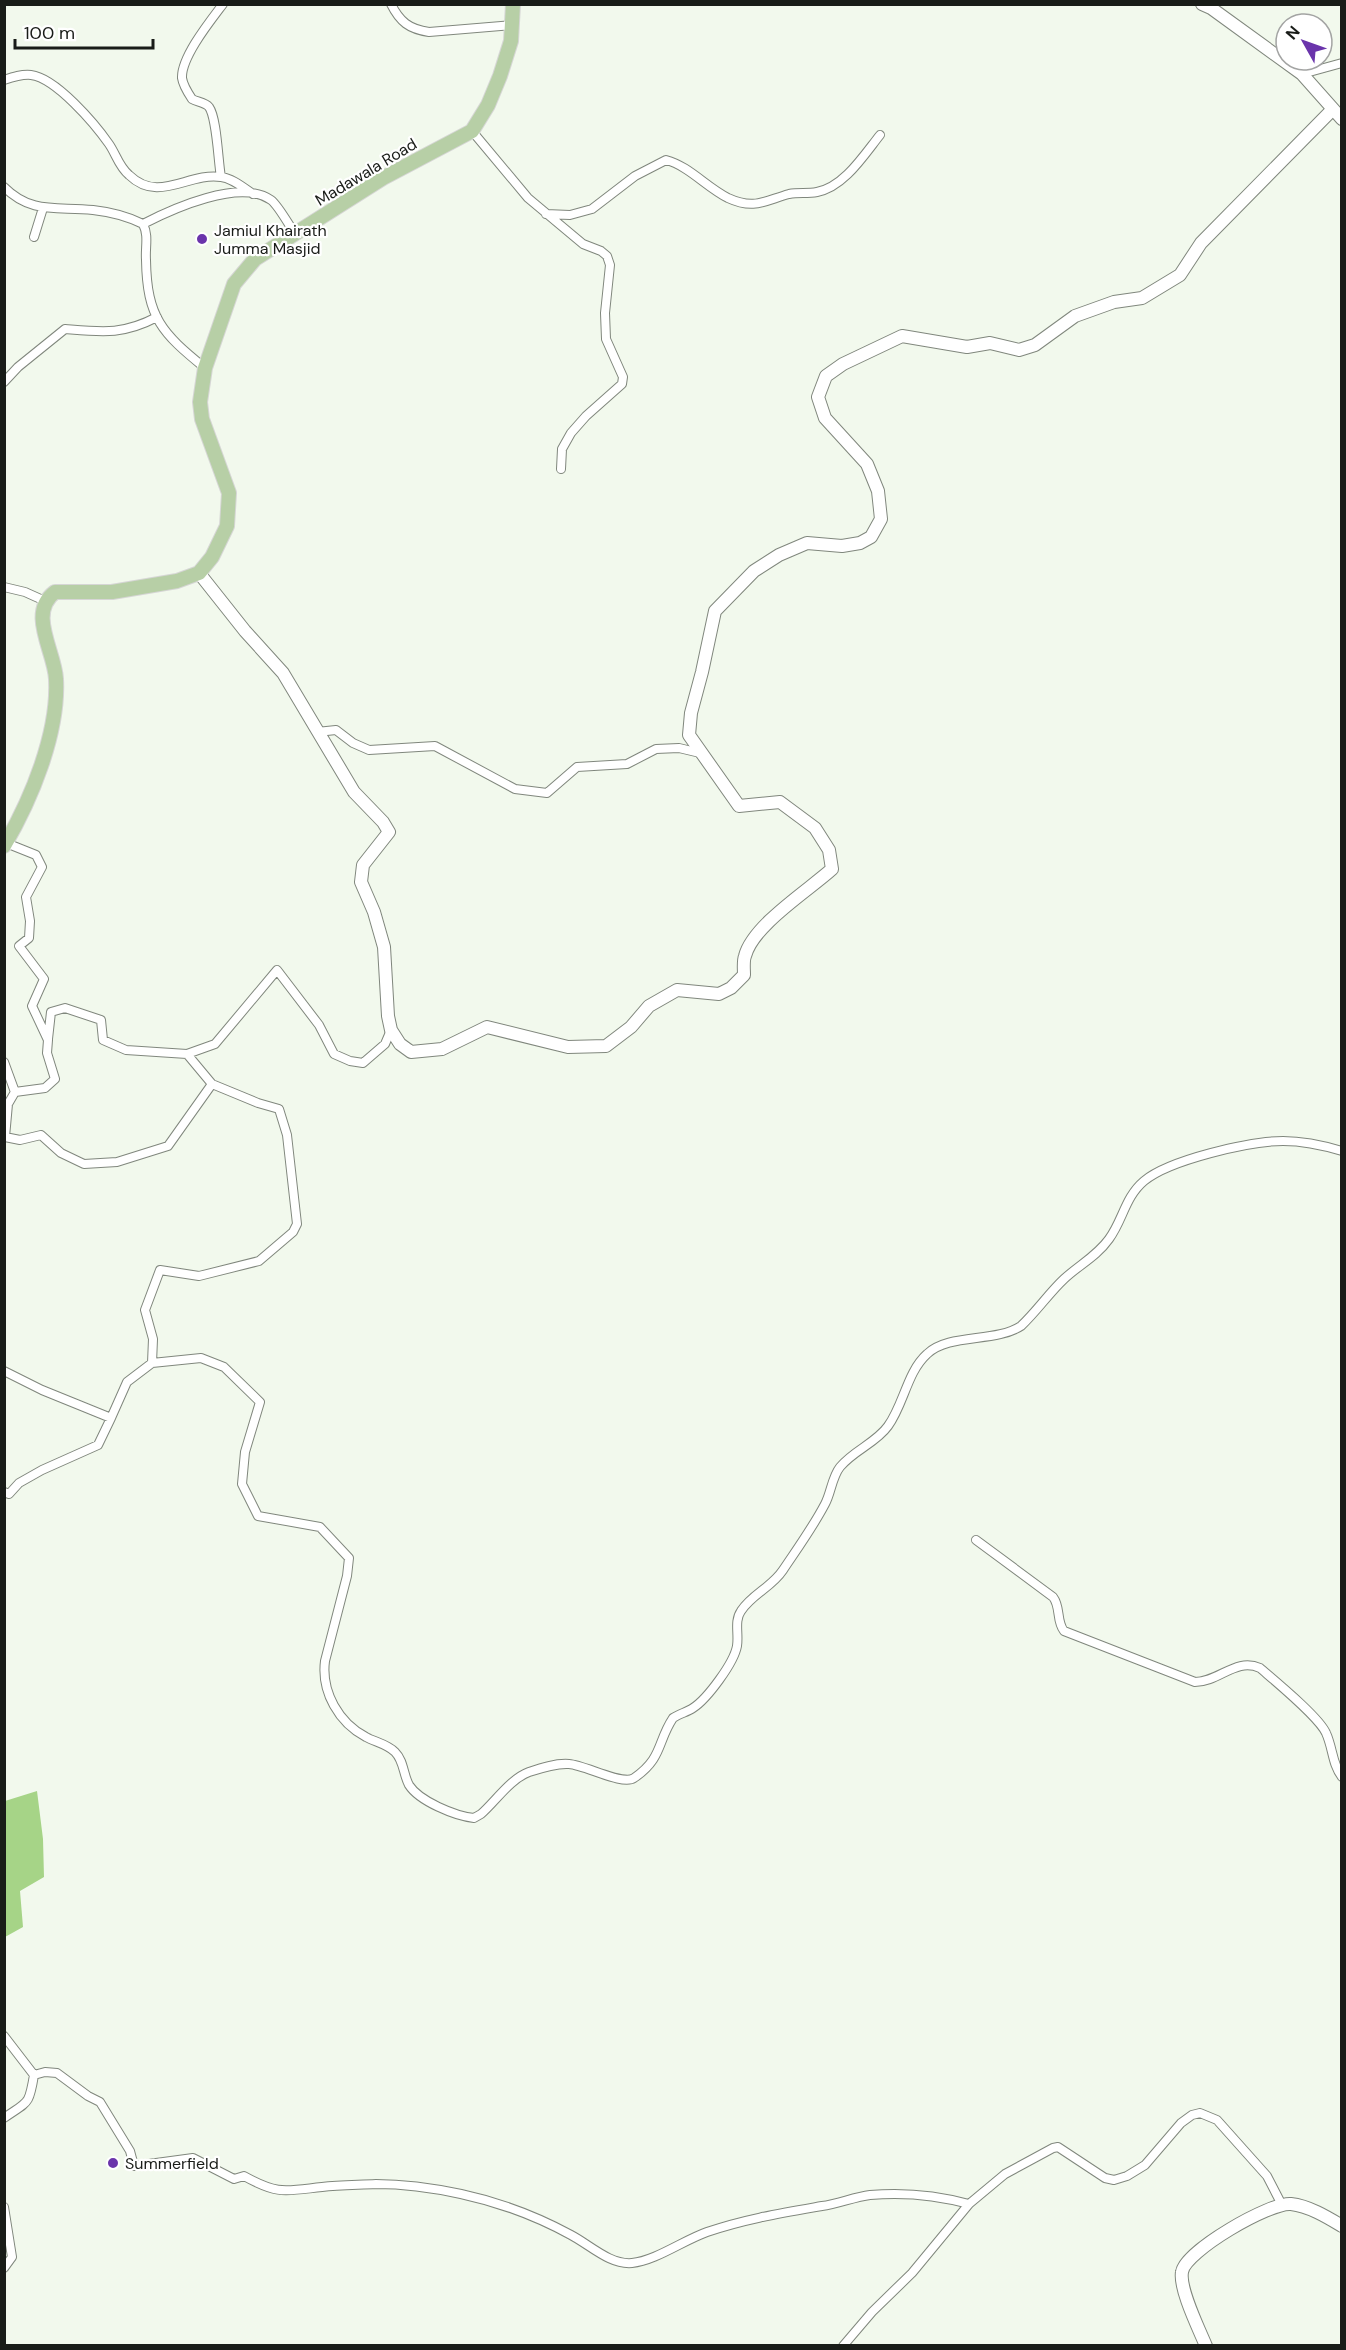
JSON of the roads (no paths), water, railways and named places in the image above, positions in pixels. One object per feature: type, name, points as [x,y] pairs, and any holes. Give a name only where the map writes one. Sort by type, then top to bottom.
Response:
[{"type":"main road","name":"Madawala Road","points":[[199,573],[212,557],[227,526],[229,493],[202,419],[200,402],[205,368],[234,284],[255,259],[383,178],[471,131],[488,105],[500,76],[513,25],[513,4]]},
{"type":"main road","points":[[5,844],[22,815],[37,778],[55,706],[56,677],[43,617],[45,601],[55,592],[129,590],[177,581],[199,573]]},
{"type":"street","points":[[221,177],[216,133],[210,108],[192,99],[182,77],[199,36],[223,4]]},
{"type":"street","points":[[391,4],[399,20],[417,31],[513,25]]},
{"type":"street","points":[[1202,4],[1211,8],[1302,74],[1341,119]]},
{"type":"street","points":[[1302,74],[1341,63]]},
{"type":"street","points":[[4,80],[18,75],[33,75],[46,80],[66,96],[102,133],[127,174],[139,184],[152,188],[221,177],[271,200],[295,234]]},
{"type":"street","points":[[199,573],[245,631],[283,673],[354,792],[383,822],[389,832],[363,865],[361,882],[374,912],[384,947],[388,1016],[391,1030],[400,1044],[411,1052],[442,1049],[487,1027],[568,1047],[606,1046],[631,1028],[649,1006],[676,990],[719,994],[730,988],[744,975],[745,955],[755,936],[789,904],[832,869],[830,849],[815,828],[780,802],[740,806],[689,735],[691,713],[715,611],[754,571],[779,555],[807,543],[842,546],[860,543],[871,537],[881,519],[878,491],[867,464],[825,418],[818,397],[826,376],[843,364],[902,336],[967,347],[990,343],[1020,350],[1035,345],[1075,316],[1114,302],[1142,298],[1180,275],[1201,243],[1332,109]]},
{"type":"street","points":[[471,131],[528,198],[583,244],[601,250],[607,256],[610,265],[605,313],[606,339],[623,377],[622,384],[586,416],[571,433],[562,449],[561,469]]},
{"type":"street","points":[[546,214],[570,215],[592,209],[635,176],[666,160],[678,163],[716,192],[750,205],[762,204],[798,192],[818,192],[830,188],[847,175],[880,135]]},
{"type":"street","points":[[4,187],[25,204],[43,208],[92,210],[128,217],[143,224],[147,231],[148,294],[157,317],[166,334],[205,368]]},
{"type":"street","points":[[143,224],[204,198],[254,194]]},
{"type":"street","points":[[34,237],[43,208]]},
{"type":"street","points":[[4,382],[65,329],[114,333],[140,326],[157,317]]},
{"type":"street","points":[[4,587],[25,592],[45,601]]},
{"type":"street","points":[[317,732],[336,730],[353,743],[369,750],[435,746],[515,789],[547,793],[577,767],[627,764],[656,749],[679,748],[700,753]]},
{"type":"street","points":[[5,844],[36,855],[42,867],[26,897],[30,921],[29,938],[19,946],[44,979],[32,1006],[48,1040]]},
{"type":"street","points":[[15,1092],[45,1088],[55,1079],[47,1053],[51,1012],[65,1008],[101,1020],[103,1040],[126,1050],[187,1054],[215,1044],[277,970],[319,1026],[334,1054],[350,1061],[363,1063],[384,1044],[391,1030]]},
{"type":"street","points":[[152,1363],[153,1339],[145,1310],[160,1270],[199,1276],[259,1261],[293,1232],[297,1224],[287,1135],[279,1109],[212,1084],[187,1054]]},
{"type":"street","points":[[4,1062],[15,1092]]},
{"type":"street","points":[[15,1092],[8,1104],[4,1137],[20,1140],[41,1135],[61,1154],[84,1164],[103,1164],[117,1162],[168,1146],[212,1084]]},
{"type":"street","points":[[4,1492],[9,1494],[19,1483],[42,1470],[98,1445],[127,1382],[152,1363],[201,1358],[224,1367],[260,1402],[245,1452],[242,1484],[258,1516],[320,1527],[349,1558],[347,1576],[323,1675],[328,1693],[349,1727],[391,1748],[400,1757],[409,1785],[419,1795],[438,1806],[474,1818],[526,1773],[550,1766],[568,1764],[592,1769],[627,1781],[633,1780],[656,1759],[673,1718],[693,1708],[729,1665],[735,1654],[737,1620],[743,1608],[779,1576],[823,1507],[842,1465],[888,1427],[899,1409],[920,1362],[926,1355],[938,1346],[1014,1331],[1021,1326],[1067,1276],[1104,1246],[1128,1199],[1152,1175],[1183,1161],[1269,1142],[1312,1143],[1341,1151]]},
{"type":"street","points":[[4,1371],[42,1390],[111,1418]]},
{"type":"street","points":[[976,1540],[1053,1597],[1058,1605],[1060,1624],[1064,1631],[1195,1682],[1210,1680],[1239,1666],[1253,1665],[1260,1668],[1318,1720],[1326,1732],[1341,1777]]},
{"type":"street","points":[[4,2036],[34,2075],[30,2098],[24,2106],[4,2118]]},
{"type":"street","points":[[34,2075],[45,2072],[57,2073],[100,2102],[130,2151],[134,2166],[193,2158],[234,2179],[244,2176],[263,2187],[278,2190],[293,2192],[322,2187],[414,2185],[461,2194],[482,2199],[544,2223],[571,2235],[616,2261],[626,2263],[644,2260],[694,2237],[742,2220],[868,2196],[927,2195],[969,2204]]},
{"type":"street","points":[[843,2346],[872,2312],[912,2273],[984,2189],[1005,2174],[1053,2148],[1063,2149],[1109,2180],[1114,2180],[1127,2176],[1150,2160],[1181,2123],[1192,2115],[1200,2113],[1217,2120],[1267,2176],[1282,2205]]},
{"type":"street","points":[[1206,2346],[1194,2320],[1182,2280],[1185,2263],[1191,2257],[1242,2223],[1282,2205],[1301,2207],[1341,2226]]},
{"type":"street","points":[[4,2207],[12,2257],[4,2268]]},
{"type":"place","name":"Jamiul Khairath Jumma Masjid","points":[[202,239]]},
{"type":"place","name":"Summerfield","points":[[113,2163]]}]
